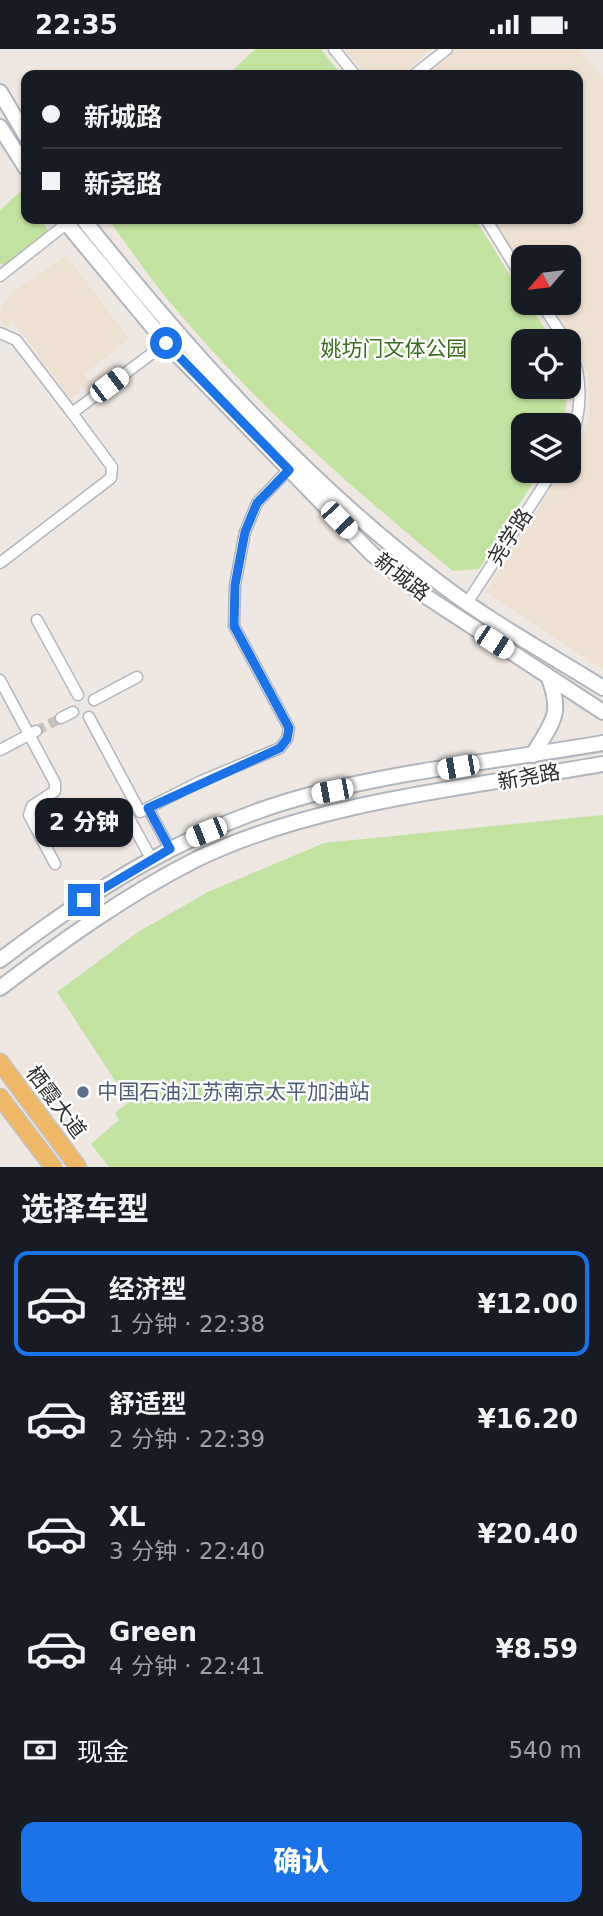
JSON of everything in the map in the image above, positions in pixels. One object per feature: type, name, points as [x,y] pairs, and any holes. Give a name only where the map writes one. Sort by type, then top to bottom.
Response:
[{"type":"main road","points":[[0,92],[21,128]]},
{"type":"main road","points":[[0,127],[21,160]]},
{"type":"main road","name":"新城路","points":[[67,224],[166,343],[383,562],[424,595],[603,712]]},
{"type":"main road","name":"新城路","points":[[87,224],[163,319],[233,394],[352,512],[396,550],[467,603],[603,688]]},
{"type":"main road","points":[[533,755],[558,702],[549,678]]},
{"type":"main road","name":"新尧路","points":[[0,960],[62,913],[170,849],[246,815],[306,796],[603,743]]},
{"type":"main road","name":"新尧路","points":[[0,988],[74,932],[195,860],[254,836],[312,817],[603,764]]},
{"type":"main road","name":"栖霞大道","points":[[0,1062],[78,1167]]},
{"type":"main road","name":"栖霞大道","points":[[0,1097],[52,1167]]},
{"type":"street","points":[[334,49],[351,70]]},
{"type":"street","points":[[420,70],[447,49]]},
{"type":"street","points":[[0,276],[61,224]]},
{"type":"street","points":[[489,224],[511,260]]},
{"type":"street","points":[[0,333],[16,339],[112,467],[111,478],[0,563]]},
{"type":"street","points":[[72,412],[166,343]]},
{"type":"street","points":[[144,810],[280,748],[287,739],[289,728],[234,626],[235,585],[245,532],[257,503],[289,470]]},
{"type":"street","name":"尧学路","points":[[467,603],[545,483]]},
{"type":"street","points":[[37,621],[78,695]]},
{"type":"street","points":[[94,700],[136,677]]},
{"type":"street","points":[[0,680],[33,733],[55,783],[55,790],[32,806],[29,815],[55,864]]},
{"type":"street","points":[[61,718],[73,712]]},
{"type":"street","points":[[89,717],[170,849]]},
{"type":"street","points":[[0,750],[33,733]]},
{"type":"street","points":[[129,818],[152,860]]},
{"type":"shaded area","points":[[344,49],[432,49],[405,70],[362,70]]},
{"type":"shaded area","points":[[455,49],[580,49],[603,78],[603,669],[486,592],[554,483],[581,483],[581,441],[589,413],[588,378],[581,355],[581,329],[567,329],[557,315],[581,315],[581,245],[511,245],[511,248],[497,224],[583,224],[583,70],[428,70]]},
{"type":"shaded area","points":[[64,257],[70,260],[129,339],[84,374],[91,382],[71,399],[13,321],[6,327],[0,318],[1,308],[12,291]]},
{"type":"green space","points":[[255,49],[321,49],[337,70],[233,70]]},
{"type":"green space","points":[[21,191],[21,224],[43,224],[49,232],[4,267],[0,263],[0,210]]},
{"type":"green space","name":"姚坊门文体公园","points":[[112,224],[478,224],[511,277],[511,315],[536,315],[545,329],[511,329],[511,399],[566,399],[565,413],[511,413],[511,483],[533,483],[479,569],[453,571],[304,443],[200,338],[160,290]]},
{"type":"green space","points":[[603,815],[603,1167],[109,1167],[91,1144],[119,1120],[115,1113],[129,1102],[57,992],[138,932],[208,892],[324,843]]},
{"type":"tunnel","points":[[36,731],[61,718]]},
{"type":"place","name":"中国石油江苏南京太平加油站","points":[[83,1092]]},
{"type":"route","points":[[84,900],[170,849],[148,808],[199,782],[280,748],[287,739],[289,728],[234,626],[235,585],[245,532],[257,503],[289,470],[166,343]]}]
